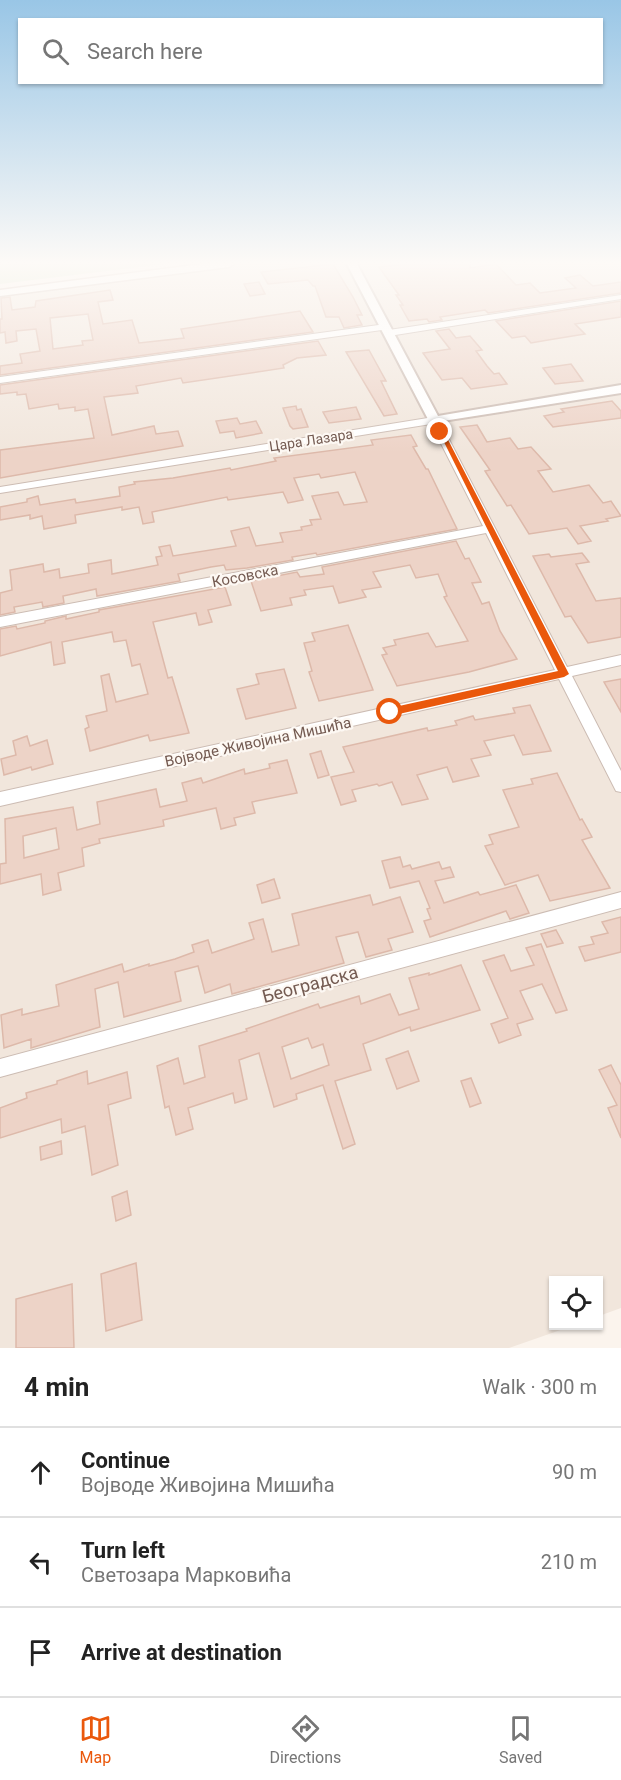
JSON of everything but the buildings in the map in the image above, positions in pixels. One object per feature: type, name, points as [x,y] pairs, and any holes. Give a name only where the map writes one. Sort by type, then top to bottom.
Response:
[{"type":"street","points":[[385,327],[621,786]]},
{"type":"street","points":[[0,381],[409,327]]},
{"type":"street","name":"Цара Лазара","points":[[0,490],[621,389]]},
{"type":"street","name":"Косовска","points":[[0,622],[489,529]]},
{"type":"street","name":"Војводе Живојина Мишића","points":[[0,799],[621,660]]},
{"type":"street","name":"Београдска","points":[[0,1068],[621,900]]},
{"type":"shaded area","points":[[0,327],[621,327],[621,1308],[603,1315],[603,1276],[549,1276],[549,1330],[561,1330],[509,1348],[0,1348]]},
{"type":"route","points":[[390,712],[564,674],[440,432]]}]
